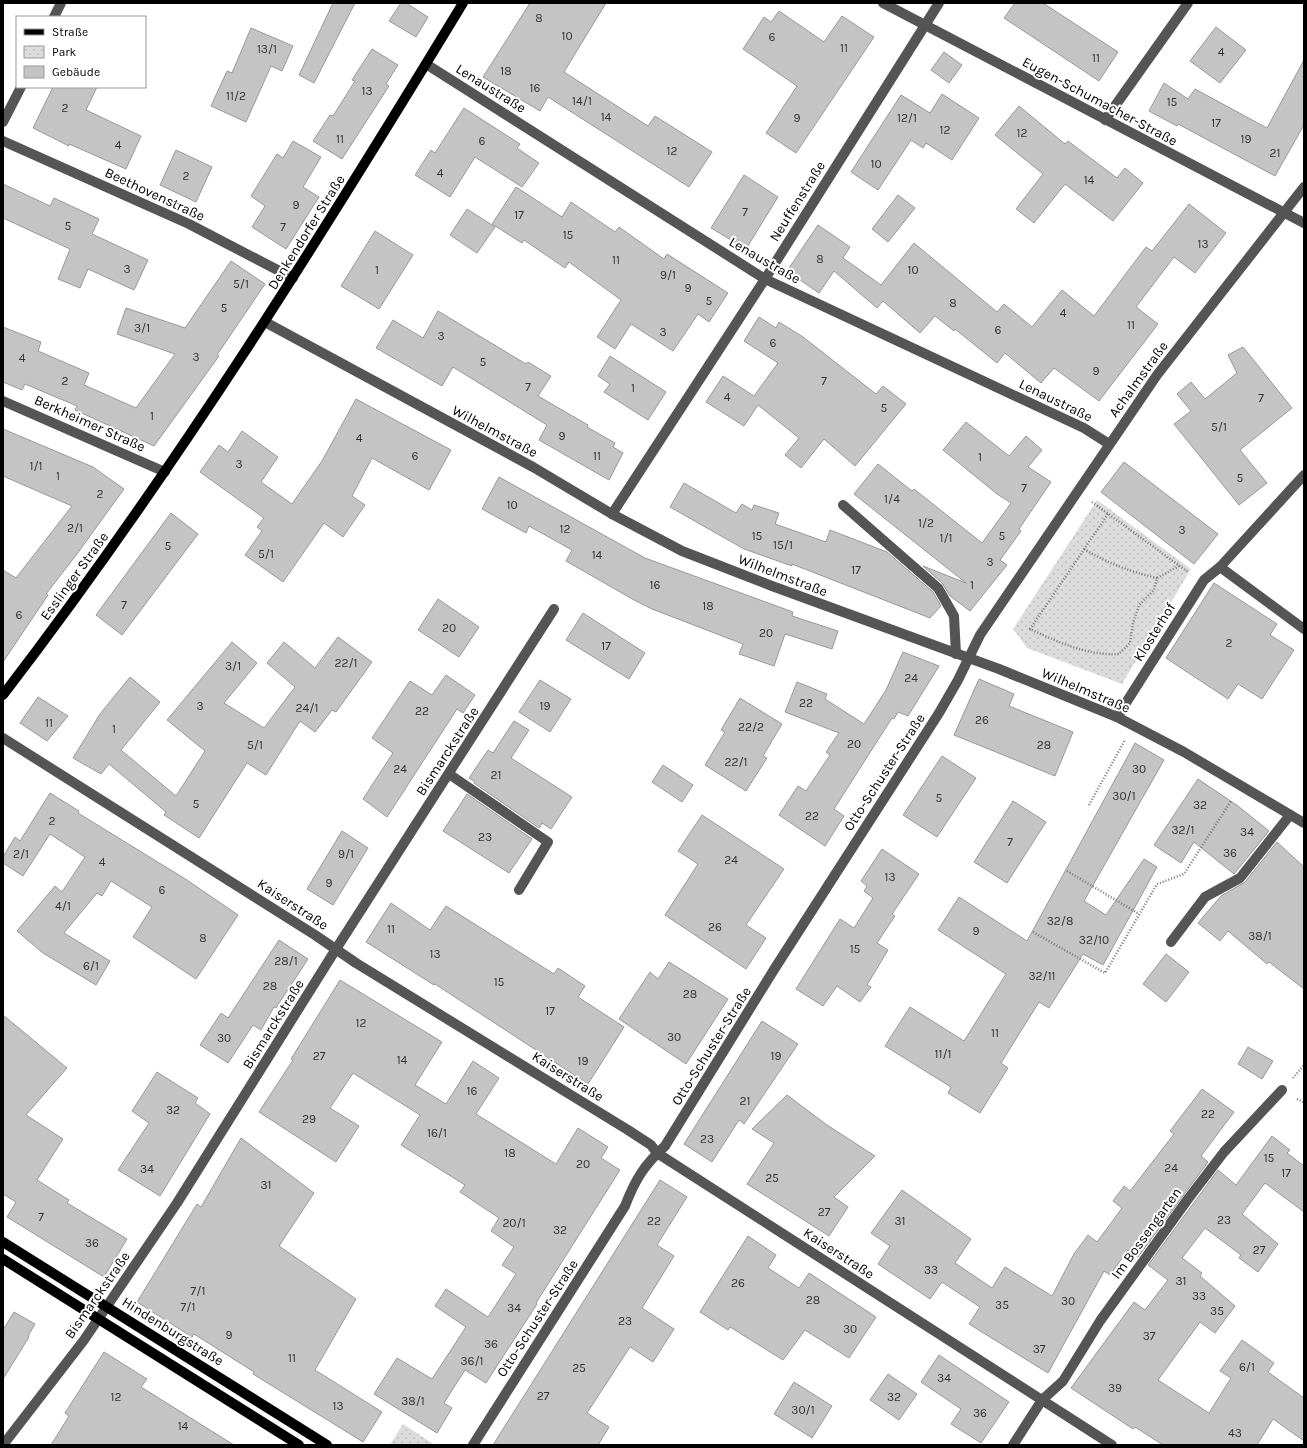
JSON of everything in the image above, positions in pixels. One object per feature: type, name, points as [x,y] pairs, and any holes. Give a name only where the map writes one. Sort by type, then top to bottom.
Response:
[{"type":"main road","name":"Denkendorfer Straße","points":[[165,472],[293,278],[463,3]]},
{"type":"main road","name":"Esslinger Straße","points":[[3,695],[82,589],[165,472]]},
{"type":"main road","name":"Hindenburgstraße","points":[[3,1242],[327,1445]]},
{"type":"main road","name":"Hindenburgstraße","points":[[3,1259],[299,1445]]},
{"type":"street","points":[[54,16],[61,3]]},
{"type":"street","name":"Eugen-Schumacher-Straße","points":[[883,3],[1304,223]]},
{"type":"street","name":"Neuffenstraße","points":[[612,514],[765,279],[939,3]]},
{"type":"street","points":[[1106,120],[1188,3]]},
{"type":"street","name":"Lenaustraße","points":[[426,64],[765,279],[1084,428],[1109,444]]},
{"type":"street","points":[[3,122],[20,88]]},
{"type":"street","name":"Beethovenstraße","points":[[3,141],[189,224],[293,278]]},
{"type":"street","name":"Achalmstraße","points":[[968,658],[980,635],[1156,375],[1304,187]]},
{"type":"street","name":"Wilhelmstraße","points":[[265,322],[533,467],[612,514],[682,551],[710,563],[968,658],[1117,717],[1184,752],[1304,823]]},
{"type":"street","name":"Berkheimer Straße","points":[[3,401],[165,472]]},
{"type":"street","name":"Klosterhof","points":[[1117,717],[1204,580],[1220,566],[1303,480]]},
{"type":"street","points":[[843,505],[938,588],[954,616],[956,654]]},
{"type":"street","points":[[1220,566],[1304,629]]},
{"type":"street","name":"Bismarckstraße","points":[[3,1445],[98,1319],[177,1203],[336,949],[554,610]]},
{"type":"street","name":"Otto-Schuster-Straße","points":[[473,1445],[625,1206],[633,1186],[645,1166],[650,1159],[665,1146],[775,968],[939,713],[958,680],[968,658]]},
{"type":"street","name":"Kaiserstraße","points":[[3,738],[356,963],[628,1130],[651,1145],[657,1153],[1112,1445]]},
{"type":"street","points":[[449,774],[548,842],[519,890]]},
{"type":"street","points":[[1171,942],[1205,897],[1240,878],[1290,815]]},
{"type":"street","name":"Im Bossengarten","points":[[1014,1445],[1042,1400],[1063,1381],[1118,1296],[1188,1199],[1224,1152],[1282,1090]]},
{"type":"path","points":[[1078,492],[1179,566],[1204,580]]},
{"type":"path","points":[[1108,514],[1030,629],[1074,648],[1092,653],[1119,654],[1130,643],[1133,624],[1139,605],[1154,590],[1157,578]]},
{"type":"path","points":[[1084,549],[1102,559],[1134,573],[1157,578],[1179,566]]},
{"type":"path","points":[[1089,806],[1133,725]]},
{"type":"path","points":[[1033,932],[1105,973],[1157,884],[1184,874],[1241,785]]},
{"type":"path","points":[[1067,871],[1139,914]]},
{"type":"green space","points":[[1097,500],[1191,569],[1122,684],[1027,648],[1013,629]]},
{"type":"green space","points":[[403,1424],[435,1445],[390,1445]]},
{"type":"building","points":[[333,3],[355,3],[314,83],[299,75]]},
{"type":"building","points":[[401,3],[406,3],[428,17],[416,37],[389,21]]},
{"type":"building","points":[[530,3],[606,3],[564,72],[648,126],[655,116],[712,152],[689,187],[548,97],[540,111],[483,77]]},
{"type":"building","points":[[1015,3],[1043,3],[1118,52],[1099,81],[1004,18]]},
{"type":"building","points":[[779,11],[824,42],[842,16],[874,37],[796,153],[766,133],[797,86],[743,49],[764,17],[771,22]]},
{"type":"building","points":[[1216,27],[1246,50],[1220,83],[1190,61]]},
{"type":"building","points":[[251,28],[293,46],[282,71],[271,66],[246,122],[211,106],[227,71],[232,73]]},
{"type":"building","points":[[372,49],[398,65],[386,84],[389,86],[342,159],[313,141],[330,115],[333,116],[355,81],[352,80]]},
{"type":"building","points":[[944,52],[962,65],[949,83],[931,70]]},
{"type":"building","points":[[1304,60],[1304,125],[1275,176],[1178,124],[1177,126],[1149,111],[1164,83],[1188,99],[1195,89],[1267,128]]},
{"type":"building","points":[[53,88],[97,88],[86,110],[141,136],[126,169],[69,144],[69,146],[33,128]]},
{"type":"building","points":[[942,94],[979,118],[952,160],[926,143],[923,148],[911,140],[878,190],[851,172],[901,95],[930,113]]},
{"type":"building","points":[[1019,106],[1065,144],[1068,141],[1117,178],[1125,168],[1143,183],[1113,221],[1065,184],[1034,223],[1016,209],[1043,174],[995,135]]},
{"type":"building","points":[[464,108],[520,144],[517,148],[539,163],[522,187],[475,157],[450,197],[415,175],[431,150],[435,153]]},
{"type":"building","points":[[293,141],[321,157],[303,187],[319,197],[286,249],[252,227],[265,206],[251,196],[277,154],[283,158]]},
{"type":"building","points":[[176,150],[212,167],[196,202],[160,185]]},
{"type":"building","points":[[744,175],[778,197],[746,249],[711,228]]},
{"type":"building","points":[[3,184],[50,206],[54,198],[99,219],[92,234],[148,260],[134,290],[88,269],[80,288],[58,279],[70,249],[3,218]]},
{"type":"building","points":[[516,187],[562,217],[571,202],[615,232],[619,227],[664,259],[667,254],[728,293],[709,322],[698,314],[673,351],[631,324],[615,349],[597,337],[621,300],[569,262],[565,268],[524,240],[522,243],[492,224]]},
{"type":"building","points":[[898,195],[915,208],[888,242],[872,229]]},
{"type":"building","points":[[1189,204],[1226,233],[1195,273],[1174,257],[1136,307],[1158,324],[1099,401],[1054,368],[1041,383],[1005,353],[997,363],[955,329],[954,331],[935,316],[920,333],[883,301],[877,308],[834,271],[819,293],[787,271],[818,225],[850,247],[843,258],[881,285],[914,243],[997,312],[1004,304],[1032,327],[1062,290],[1094,316],[1146,247],[1152,251]]},
{"type":"building","points":[[467,209],[495,227],[477,253],[450,235]]},
{"type":"building","points":[[375,231],[413,255],[379,309],[341,286]]},
{"type":"building","points":[[231,261],[265,284],[217,355],[219,356],[154,446],[75,410],[77,406],[25,384],[22,390],[3,382],[3,327],[41,342],[38,351],[89,373],[84,385],[136,408],[175,354],[117,334],[126,308],[185,328]]},
{"type":"building","points":[[438,311],[526,364],[528,362],[551,376],[538,396],[588,425],[587,427],[615,443],[613,447],[623,453],[609,480],[539,440],[547,425],[453,367],[442,386],[376,348],[393,320],[423,338]]},
{"type":"building","points":[[759,317],[776,328],[779,322],[803,337],[876,394],[883,386],[906,404],[855,466],[824,439],[801,468],[785,455],[799,438],[758,405],[744,426],[706,402],[723,376],[754,396],[778,363],[744,341]]},
{"type":"building","points":[[1243,347],[1292,408],[1240,450],[1267,483],[1239,505],[1174,424],[1191,411],[1177,394],[1191,382],[1205,399],[1237,373],[1228,355]]},
{"type":"building","points":[[610,356],[666,392],[648,420],[604,392],[610,384],[598,376]]},
{"type":"building","points":[[356,399],[451,450],[429,490],[372,458],[352,496],[365,505],[343,537],[324,523],[283,582],[245,555],[262,531],[257,527],[264,518],[200,472],[219,445],[228,452],[242,431],[278,457],[261,482],[292,504],[322,461]]},
{"type":"building","points":[[966,422],[1009,456],[1026,436],[1042,450],[1028,467],[1051,482],[1019,529],[1021,531],[1000,560],[1007,565],[970,611],[950,596],[942,583],[923,566],[966,583],[854,494],[878,464],[912,491],[914,489],[982,543],[1011,503],[997,494],[943,450]]},
{"type":"building","points":[[3,429],[93,467],[124,489],[46,594],[48,595],[3,662],[3,570],[16,578],[72,506],[3,476]]},
{"type":"building","points":[[1124,462],[1218,534],[1194,564],[1101,492]]},
{"type":"building","points":[[499,477],[645,558],[793,612],[792,616],[838,631],[832,649],[785,634],[774,666],[739,654],[743,644],[652,609],[634,600],[566,561],[572,550],[529,526],[526,533],[482,509]]},
{"type":"building","points":[[684,483],[736,513],[742,504],[752,510],[754,505],[779,513],[775,524],[826,542],[830,530],[887,552],[933,592],[941,606],[930,618],[792,564],[792,566],[744,549],[670,507]]},
{"type":"building","points":[[171,513],[198,534],[122,635],[96,615]]},
{"type":"building","points":[[1214,583],[1277,624],[1270,635],[1294,650],[1262,699],[1238,684],[1228,699],[1166,658]]},
{"type":"building","points":[[438,599],[479,627],[459,657],[418,630]]},
{"type":"building","points":[[583,613],[645,653],[629,679],[566,640]]},
{"type":"building","points":[[338,637],[372,662],[336,712],[332,710],[315,732],[300,721],[266,775],[247,763],[199,838],[164,815],[166,812],[109,764],[101,774],[73,758],[100,714],[130,677],[160,702],[121,750],[176,796],[205,751],[167,720],[232,642],[257,663],[224,703],[264,728],[295,687],[267,663],[284,642],[315,668]]},
{"type":"building","points":[[903,652],[939,666],[908,716],[898,712],[894,719],[892,718],[834,809],[844,816],[825,846],[779,815],[798,786],[806,791],[830,755],[826,752],[839,733],[785,712],[797,682],[827,694],[825,699],[864,724],[886,690]]},
{"type":"building","points":[[446,675],[475,695],[463,713],[457,709],[387,817],[363,799],[393,753],[372,738],[410,681],[432,695]]},
{"type":"building","points":[[979,679],[1014,694],[1009,706],[1073,732],[1055,776],[954,735]]},
{"type":"building","points":[[540,680],[571,699],[550,732],[519,712]]},
{"type":"building","points":[[38,697],[68,716],[47,741],[20,723]]},
{"type":"building","points":[[740,698],[782,724],[763,756],[767,758],[746,791],[705,765],[725,732],[721,730]]},
{"type":"building","points":[[514,721],[529,730],[511,758],[572,797],[551,829],[542,823],[539,828],[469,778],[488,750],[493,753]]},
{"type":"building","points":[[1135,743],[1164,760],[1084,901],[1106,915],[1144,859],[1157,867],[1103,965],[1083,954],[1049,1008],[1039,1002],[1001,1063],[1008,1068],[980,1113],[948,1093],[951,1087],[885,1046],[910,1007],[964,1041],[1006,974],[938,930],[959,897],[1027,941]]},
{"type":"building","points":[[942,756],[976,778],[937,837],[903,815]]},
{"type":"building","points":[[663,765],[693,785],[682,802],[652,782]]},
{"type":"building","points":[[1198,779],[1238,806],[1269,831],[1234,874],[1194,842],[1181,863],[1154,845]]},
{"type":"building","points":[[50,793],[79,811],[78,813],[187,880],[238,915],[196,979],[133,937],[152,907],[111,881],[102,896],[97,893],[64,933],[110,961],[96,985],[43,953],[17,931],[55,886],[62,892],[85,857],[50,834],[23,876],[3,863],[3,857],[15,837],[20,841]]},
{"type":"building","points":[[467,794],[532,839],[509,873],[443,831]]},
{"type":"building","points":[[1013,801],[1046,822],[1007,883],[974,862]]},
{"type":"building","points":[[702,815],[784,869],[746,925],[766,938],[746,969],[665,915],[698,864],[678,851]]},
{"type":"building","points":[[342,831],[368,848],[333,905],[307,889]]},
{"type":"building","points":[[1277,842],[1304,867],[1304,989],[1269,962],[1267,964],[1228,931],[1220,941],[1198,923],[1221,896],[1245,882]]},
{"type":"building","points":[[882,849],[919,874],[892,914],[895,916],[877,943],[888,950],[867,985],[871,987],[860,1002],[837,986],[823,1006],[796,989],[840,919],[854,928],[873,898],[864,891],[867,886],[861,881]]},
{"type":"building","points":[[391,903],[430,930],[446,906],[554,974],[558,968],[585,986],[578,997],[624,1027],[588,1084],[435,984],[434,985],[366,942]]},
{"type":"building","points":[[279,940],[308,959],[276,1008],[274,1007],[261,1030],[253,1025],[228,1063],[200,1045],[221,1013],[228,1018]]},
{"type":"building","points":[[1166,954],[1189,972],[1166,1002],[1143,984]]},
{"type":"building","points":[[669,962],[728,999],[686,1064],[619,1019],[650,972],[658,979]]},
{"type":"building","points":[[340,980],[442,1042],[415,1085],[446,1104],[473,1061],[499,1078],[476,1114],[556,1164],[578,1128],[608,1147],[601,1158],[620,1170],[486,1383],[465,1370],[444,1403],[452,1408],[437,1433],[374,1394],[397,1358],[432,1379],[466,1327],[435,1306],[446,1289],[488,1317],[516,1274],[502,1265],[514,1247],[491,1231],[499,1218],[460,1192],[465,1185],[401,1145],[420,1115],[353,1073],[330,1108],[359,1126],[336,1162],[259,1112],[293,1060],[291,1059]]},
{"type":"building","points":[[3,1015],[67,1068],[26,1115],[63,1139],[37,1180],[69,1200],[67,1203],[127,1239],[104,1277],[7,1217],[16,1202],[3,1194]]},
{"type":"building","points":[[762,1021],[798,1044],[744,1124],[739,1120],[712,1162],[684,1144]]},
{"type":"building","points":[[1248,1047],[1273,1061],[1262,1079],[1238,1064]]},
{"type":"building","points":[[157,1072],[198,1098],[195,1103],[210,1114],[160,1196],[118,1170],[149,1123],[132,1111]]},
{"type":"building","points":[[1202,1089],[1234,1112],[1201,1156],[1208,1162],[1138,1257],[1128,1250],[1110,1275],[1104,1271],[1048,1373],[969,1324],[980,1307],[942,1282],[930,1299],[878,1264],[890,1246],[871,1233],[902,1190],[971,1239],[955,1263],[992,1288],[1005,1267],[1052,1296],[1074,1254],[1088,1235],[1097,1242],[1122,1208],[1113,1201],[1124,1186],[1130,1191],[1174,1134],[1170,1131]]},
{"type":"building","points":[[787,1095],[827,1125],[875,1156],[834,1197],[848,1207],[829,1236],[747,1184],[774,1143],[752,1129]]},
{"type":"building","points":[[1272,1136],[1290,1150],[1287,1153],[1304,1166],[1304,1212],[1265,1183],[1242,1214],[1278,1244],[1258,1272],[1239,1258],[1241,1255],[1205,1228],[1182,1258],[1202,1273],[1200,1276],[1235,1306],[1215,1333],[1200,1322],[1158,1380],[1209,1413],[1231,1378],[1220,1371],[1242,1340],[1274,1363],[1268,1372],[1304,1398],[1304,1441],[1273,1419],[1257,1445],[1163,1445],[1135,1427],[1133,1429],[1071,1388],[1134,1302],[1145,1310],[1168,1280],[1148,1265],[1218,1170],[1236,1185]]},
{"type":"building","points":[[241,1138],[314,1193],[279,1246],[356,1299],[315,1370],[382,1412],[363,1442],[253,1374],[254,1372],[194,1334],[192,1337],[137,1302],[197,1204],[201,1207]]},
{"type":"building","points":[[660,1180],[687,1197],[657,1245],[674,1256],[642,1308],[674,1329],[653,1362],[630,1347],[587,1413],[609,1427],[598,1445],[493,1445]]},
{"type":"building","points":[[748,1236],[776,1255],[768,1268],[799,1288],[809,1273],[876,1317],[849,1358],[805,1330],[783,1360],[730,1327],[728,1330],[700,1312]]},
{"type":"building","points":[[14,1312],[35,1324],[28,1336],[29,1337],[3,1379],[3,1330]]},
{"type":"building","points":[[104,1352],[147,1379],[141,1387],[234,1445],[51,1445],[69,1416],[65,1413]]},
{"type":"building","points":[[939,1355],[1009,1402],[981,1443],[951,1424],[961,1409],[921,1382]]},
{"type":"building","points":[[888,1374],[917,1394],[899,1420],[870,1400]]},
{"type":"building","points":[[794,1382],[832,1406],[812,1438],[774,1414]]}]
